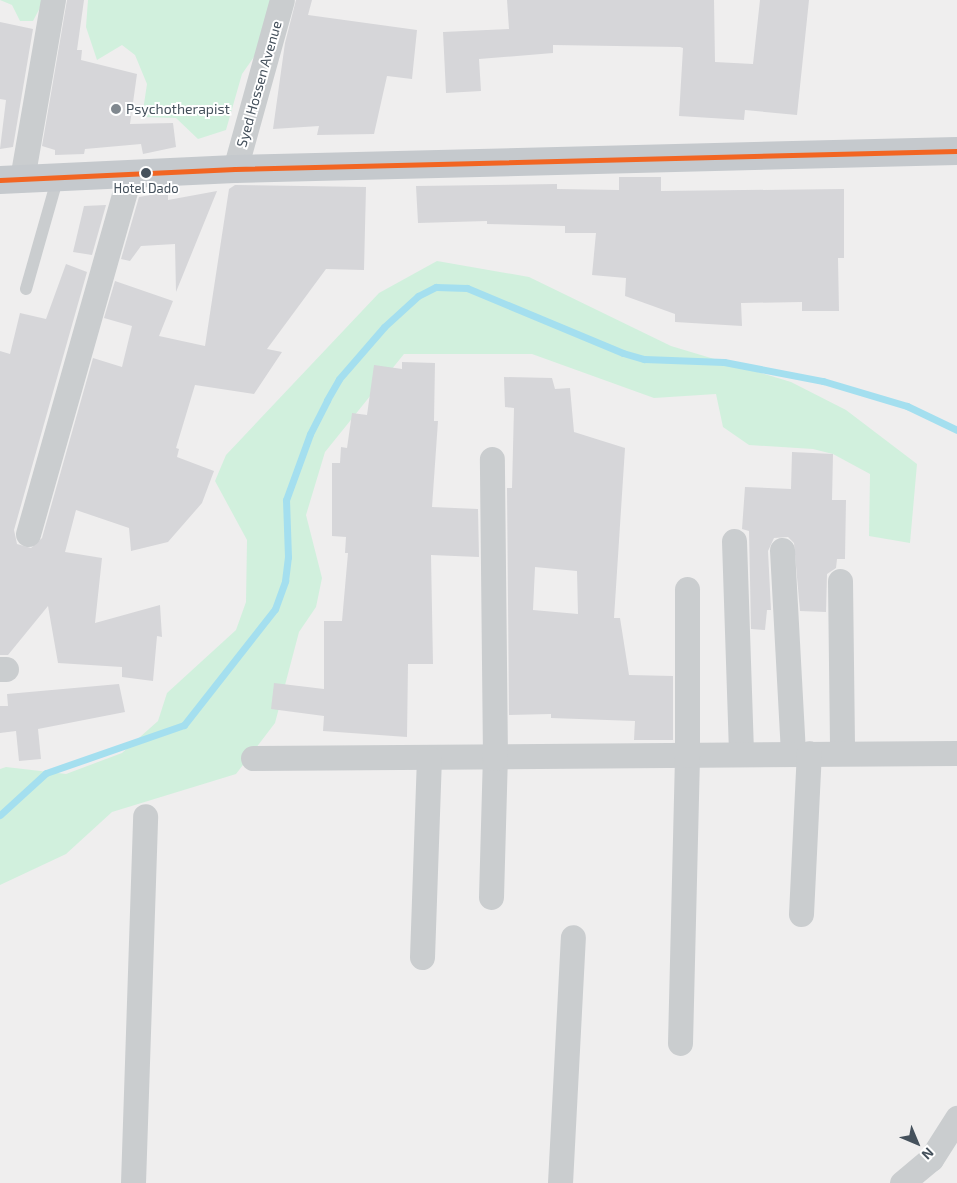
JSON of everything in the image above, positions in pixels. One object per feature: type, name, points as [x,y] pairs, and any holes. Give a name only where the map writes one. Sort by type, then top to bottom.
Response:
[{"type":"main road","points":[[11,180],[235,169],[957,151]]},
{"type":"street","points":[[11,180],[53,0]]},
{"type":"street","name":"Syed Hossen Avenue","points":[[235,169],[282,0]]},
{"type":"street","points":[[28,534],[130,174]]},
{"type":"street","points":[[492,459],[495,758],[492,897]]},
{"type":"street","points":[[734,541],[741,754]]},
{"type":"street","points":[[782,550],[801,754],[801,914]]},
{"type":"street","points":[[840,582],[842,753]]},
{"type":"street","points":[[680,1043],[687,755],[687,589]]},
{"type":"street","points":[[253,758],[495,758],[957,753]]},
{"type":"street","points":[[422,957],[429,758]]},
{"type":"street","points":[[133,1183],[145,816]]},
{"type":"street","points":[[560,1183],[573,937]]},
{"type":"street","points":[[902,1183],[931,1159],[955,1124]]},
{"type":"lane","points":[[26,289],[58,177]]},
{"type":"green space","points":[[0,0],[44,0],[33,21],[20,21],[12,5]]},
{"type":"green space","points":[[88,0],[275,0],[261,47],[242,74],[226,130],[198,139],[176,118],[142,117],[147,84],[135,55],[122,45],[97,60],[86,27]]},
{"type":"green space","points":[[437,261],[529,277],[671,346],[791,382],[846,410],[917,464],[910,543],[869,536],[870,474],[833,454],[813,449],[749,445],[723,427],[716,394],[654,398],[532,354],[404,354],[325,452],[306,515],[322,578],[316,607],[299,632],[275,723],[236,774],[112,812],[66,854],[0,885],[0,769],[6,767],[66,774],[122,753],[158,721],[167,693],[236,630],[246,602],[247,540],[215,481],[226,455],[379,293]]},
{"type":"building","points":[[67,0],[84,0],[77,50],[82,50],[81,60],[137,74],[130,124],[173,123],[176,147],[143,154],[141,144],[85,149],[84,154],[55,155],[55,150],[42,146]]},
{"type":"building","points":[[296,0],[312,0],[308,15],[417,30],[412,79],[387,76],[374,134],[317,135],[319,126],[273,129],[285,43]]},
{"type":"building","points":[[507,0],[714,0],[715,62],[753,64],[760,0],[809,0],[797,115],[745,110],[744,120],[679,116],[683,48],[680,47],[553,45],[553,53],[479,59],[481,91],[446,93],[443,32],[509,29]]},
{"type":"building","points":[[0,22],[33,29],[13,147],[0,149],[6,100],[0,99]]},
{"type":"building","points":[[619,177],[661,177],[661,191],[844,189],[844,258],[838,258],[839,311],[802,311],[802,302],[741,303],[742,326],[675,322],[675,314],[625,296],[626,278],[592,275],[596,233],[565,233],[565,226],[487,224],[487,221],[418,223],[416,186],[557,184],[557,189],[619,190]]},
{"type":"building","points":[[235,185],[366,187],[364,270],[326,269],[267,349],[282,352],[254,394],[195,385],[176,448],[179,449],[177,457],[214,471],[202,503],[168,542],[131,551],[129,528],[76,510],[65,552],[102,558],[95,623],[160,605],[162,637],[157,636],[153,681],[122,677],[122,667],[58,663],[48,606],[8,655],[0,655],[0,351],[10,354],[20,313],[46,319],[66,264],[87,272],[14,530],[17,544],[31,548],[42,538],[93,358],[122,367],[132,326],[104,318],[115,281],[173,301],[159,336],[205,346],[229,189]]},
{"type":"building","points":[[217,191],[176,292],[175,244],[141,246],[130,261],[121,259],[139,197],[168,192],[168,200]]},
{"type":"building","points":[[106,205],[92,255],[73,252],[84,206]]},
{"type":"building","points":[[402,362],[435,363],[434,421],[438,421],[432,507],[478,509],[479,557],[431,555],[433,664],[408,664],[407,737],[323,731],[324,716],[271,709],[274,683],[324,689],[324,621],[342,621],[348,553],[345,553],[346,537],[332,536],[332,463],[340,463],[341,447],[347,448],[352,413],[367,415],[374,365],[402,369]]},
{"type":"building","points":[[504,377],[552,378],[555,389],[570,388],[574,432],[625,448],[614,618],[620,618],[629,675],[673,676],[673,740],[634,740],[635,721],[551,718],[551,714],[509,715],[507,488],[512,488],[514,408],[505,407]],"holes":[[[535,567],[577,571],[578,614],[533,610]]]},
{"type":"building","points":[[792,452],[833,454],[832,500],[846,500],[845,559],[837,559],[836,568],[827,574],[826,612],[800,611],[794,543],[788,537],[774,538],[768,551],[771,610],[767,610],[765,630],[751,629],[749,531],[742,529],[745,487],[791,489]]},
{"type":"building","points":[[119,684],[125,712],[38,729],[41,759],[19,761],[16,731],[0,733],[0,706],[8,706],[7,694]]},
{"type":"waterway","points":[[0,815],[46,773],[184,725],[275,609],[285,581],[288,557],[286,500],[310,434],[339,379],[384,327],[418,296],[436,287],[467,288],[623,353],[644,359],[724,362],[823,381],[907,406],[957,430]]},
{"type":"transit line","points":[[0,180],[235,169],[957,151]]},
{"type":"place","name":"Psychotherapist","points":[[116,109]]},
{"type":"place","name":"Hotel Dado","points":[[146,173]]}]
